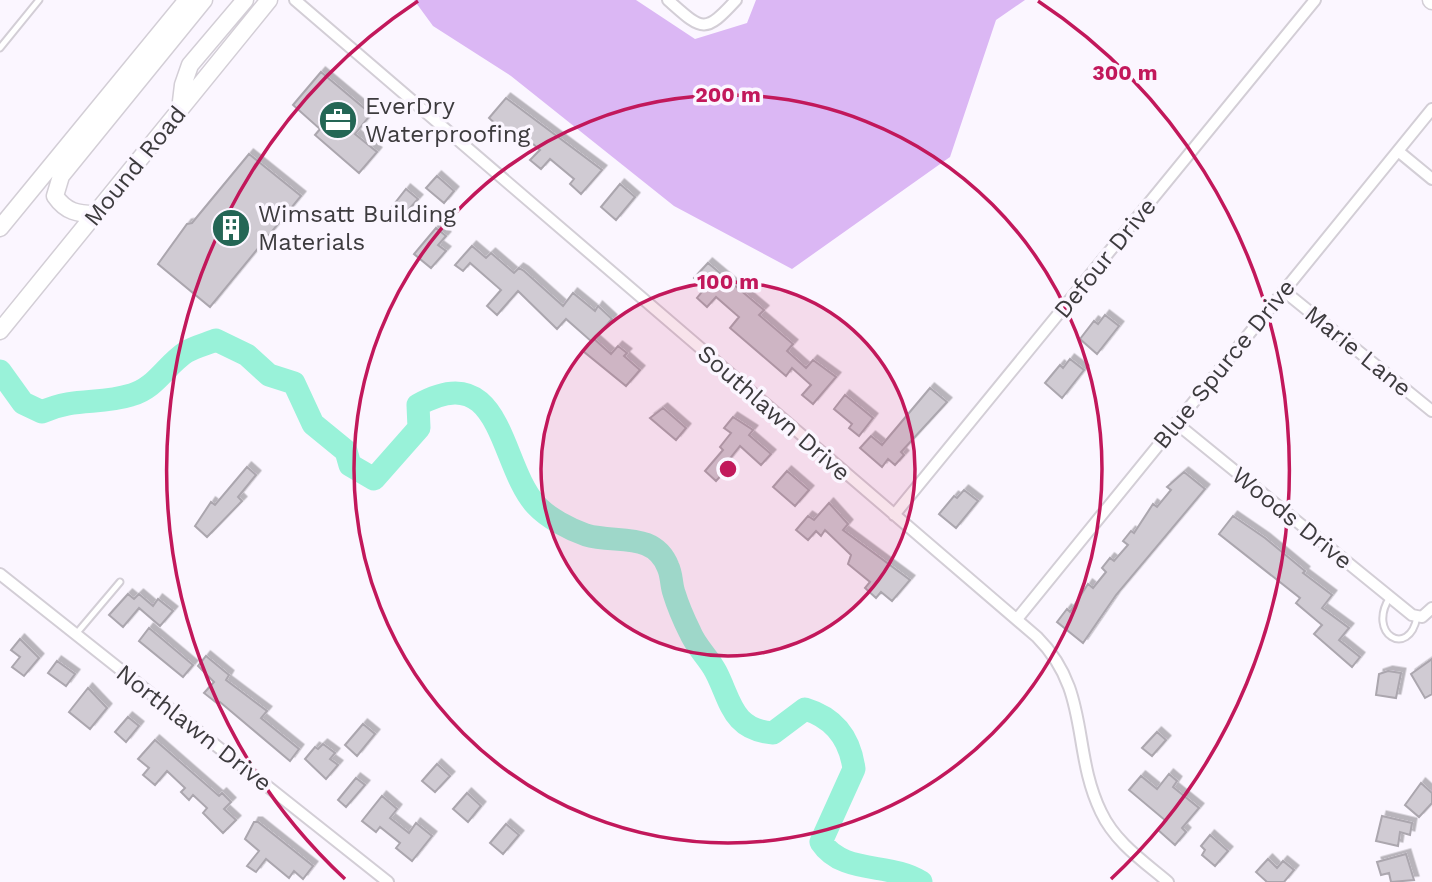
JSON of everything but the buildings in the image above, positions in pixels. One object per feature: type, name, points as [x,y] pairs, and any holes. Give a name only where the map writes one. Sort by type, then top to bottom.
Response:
[{"type":"main road","points":[[96,214],[80,214],[62,206],[55,196],[61,176],[199,0]]},
{"type":"main road","points":[[0,228],[199,0]]},
{"type":"main road","points":[[180,110],[183,85],[190,65],[245,0]]},
{"type":"main road","name":"Mound Road","points":[[0,331],[269,0]]},
{"type":"street","name":"Southlawn Drive","points":[[295,0],[1051,651],[1070,686],[1093,791],[1107,823],[1125,846],[1168,882]]},
{"type":"street","points":[[668,0],[694,21],[709,25],[716,23],[736,0]]},
{"type":"street","name":"Defour Drive","points":[[894,515],[1315,0]]},
{"type":"street","name":"Blue Spurce Drive","points":[[1017,619],[1432,109]]},
{"type":"street","points":[[1398,151],[1432,179]]},
{"type":"street","name":"Marie Lane","points":[[1284,291],[1432,411]]},
{"type":"street","name":"Woods Drive","points":[[1176,423],[1413,615]]},
{"type":"street","name":"Northlawn Drive","points":[[0,574],[388,882]]},
{"type":"street","points":[[1413,615],[1426,615],[1432,608]]},
{"type":"lane","points":[[0,48],[39,0]]},
{"type":"lane","points":[[76,634],[120,582]]},
{"type":"lane","points":[[1390,597],[1383,622],[1383,631],[1389,638],[1398,640],[1408,635],[1413,615]]},
{"type":"shaded area","points":[[414,0],[636,0],[695,39],[747,23],[756,0],[1025,0],[996,20],[950,157],[792,269],[674,206],[511,76],[433,26]]},
{"type":"waterway","points":[[0,371],[23,403],[42,412],[65,404],[119,398],[140,392],[186,352],[216,340],[247,355],[269,375],[294,383],[313,424],[346,451],[350,465],[374,479],[419,428],[418,405],[446,394],[467,395],[483,405],[495,422],[524,487],[541,510],[579,533],[644,543],[662,556],[669,570],[677,603],[693,637],[713,667],[741,720],[759,731],[773,733],[805,709],[825,718],[839,731],[849,748],[854,769],[821,842],[830,852],[854,864],[895,872],[921,882]]},
{"type":"place","name":"EverDry Waterproofing","points":[[338,120]]},
{"type":"place","name":"Wimsatt Building Materials","points":[[231,228]]}]
